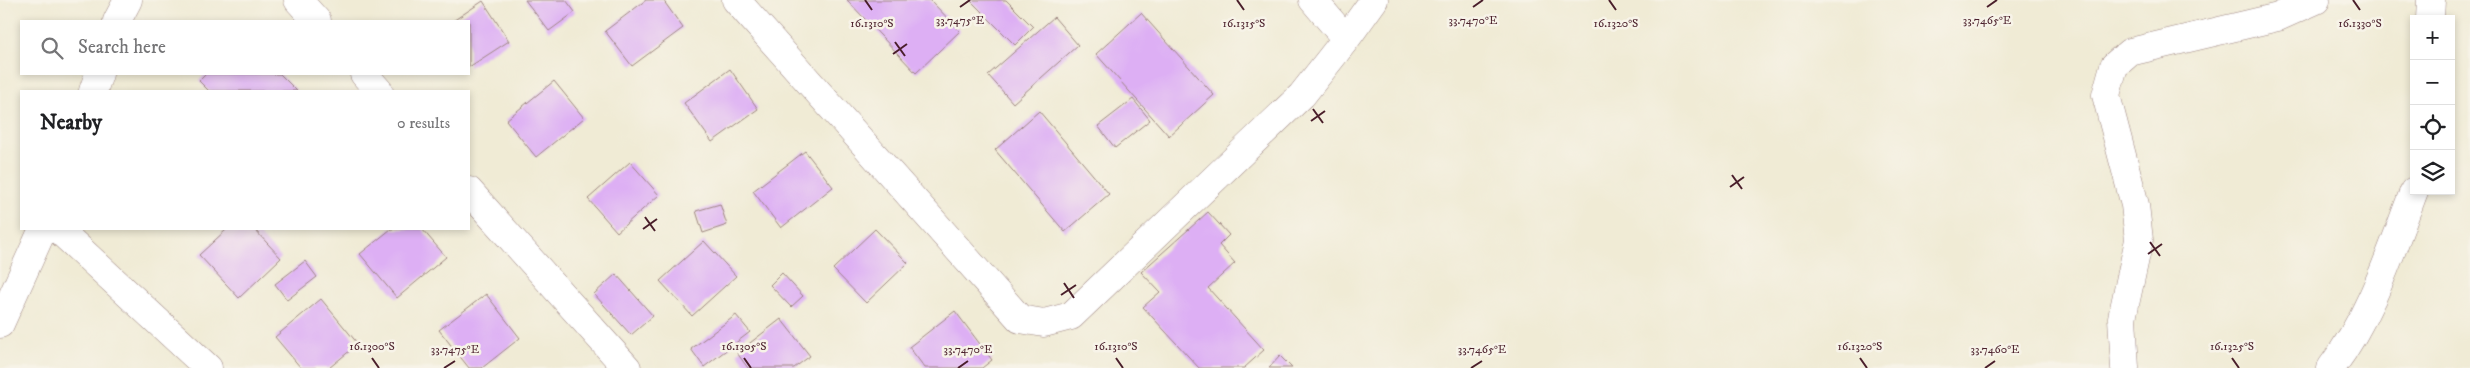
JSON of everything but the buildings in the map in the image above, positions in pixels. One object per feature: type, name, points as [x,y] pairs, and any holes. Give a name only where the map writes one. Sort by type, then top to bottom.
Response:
[{"type":"street","points":[[118,20],[128,0]]},
{"type":"street","points":[[298,0],[316,20]]},
{"type":"street","points":[[736,0],[1020,319],[1044,323],[1071,316],[1302,95],[1374,0]]},
{"type":"street","points":[[1313,0],[1346,39]]},
{"type":"street","points":[[2125,368],[2122,318],[2139,240],[2135,205],[2106,95],[2114,66],[2130,52],[2278,17],[2316,0]]},
{"type":"street","points":[[2430,0],[2430,15]]},
{"type":"street","points":[[92,90],[99,75]]},
{"type":"street","points":[[365,75],[378,90]]},
{"type":"street","points":[[470,192],[627,368]]},
{"type":"street","points":[[2332,368],[2378,287],[2412,195]]},
{"type":"street","points":[[0,324],[43,230]]},
{"type":"street","points":[[59,230],[208,368]]}]
